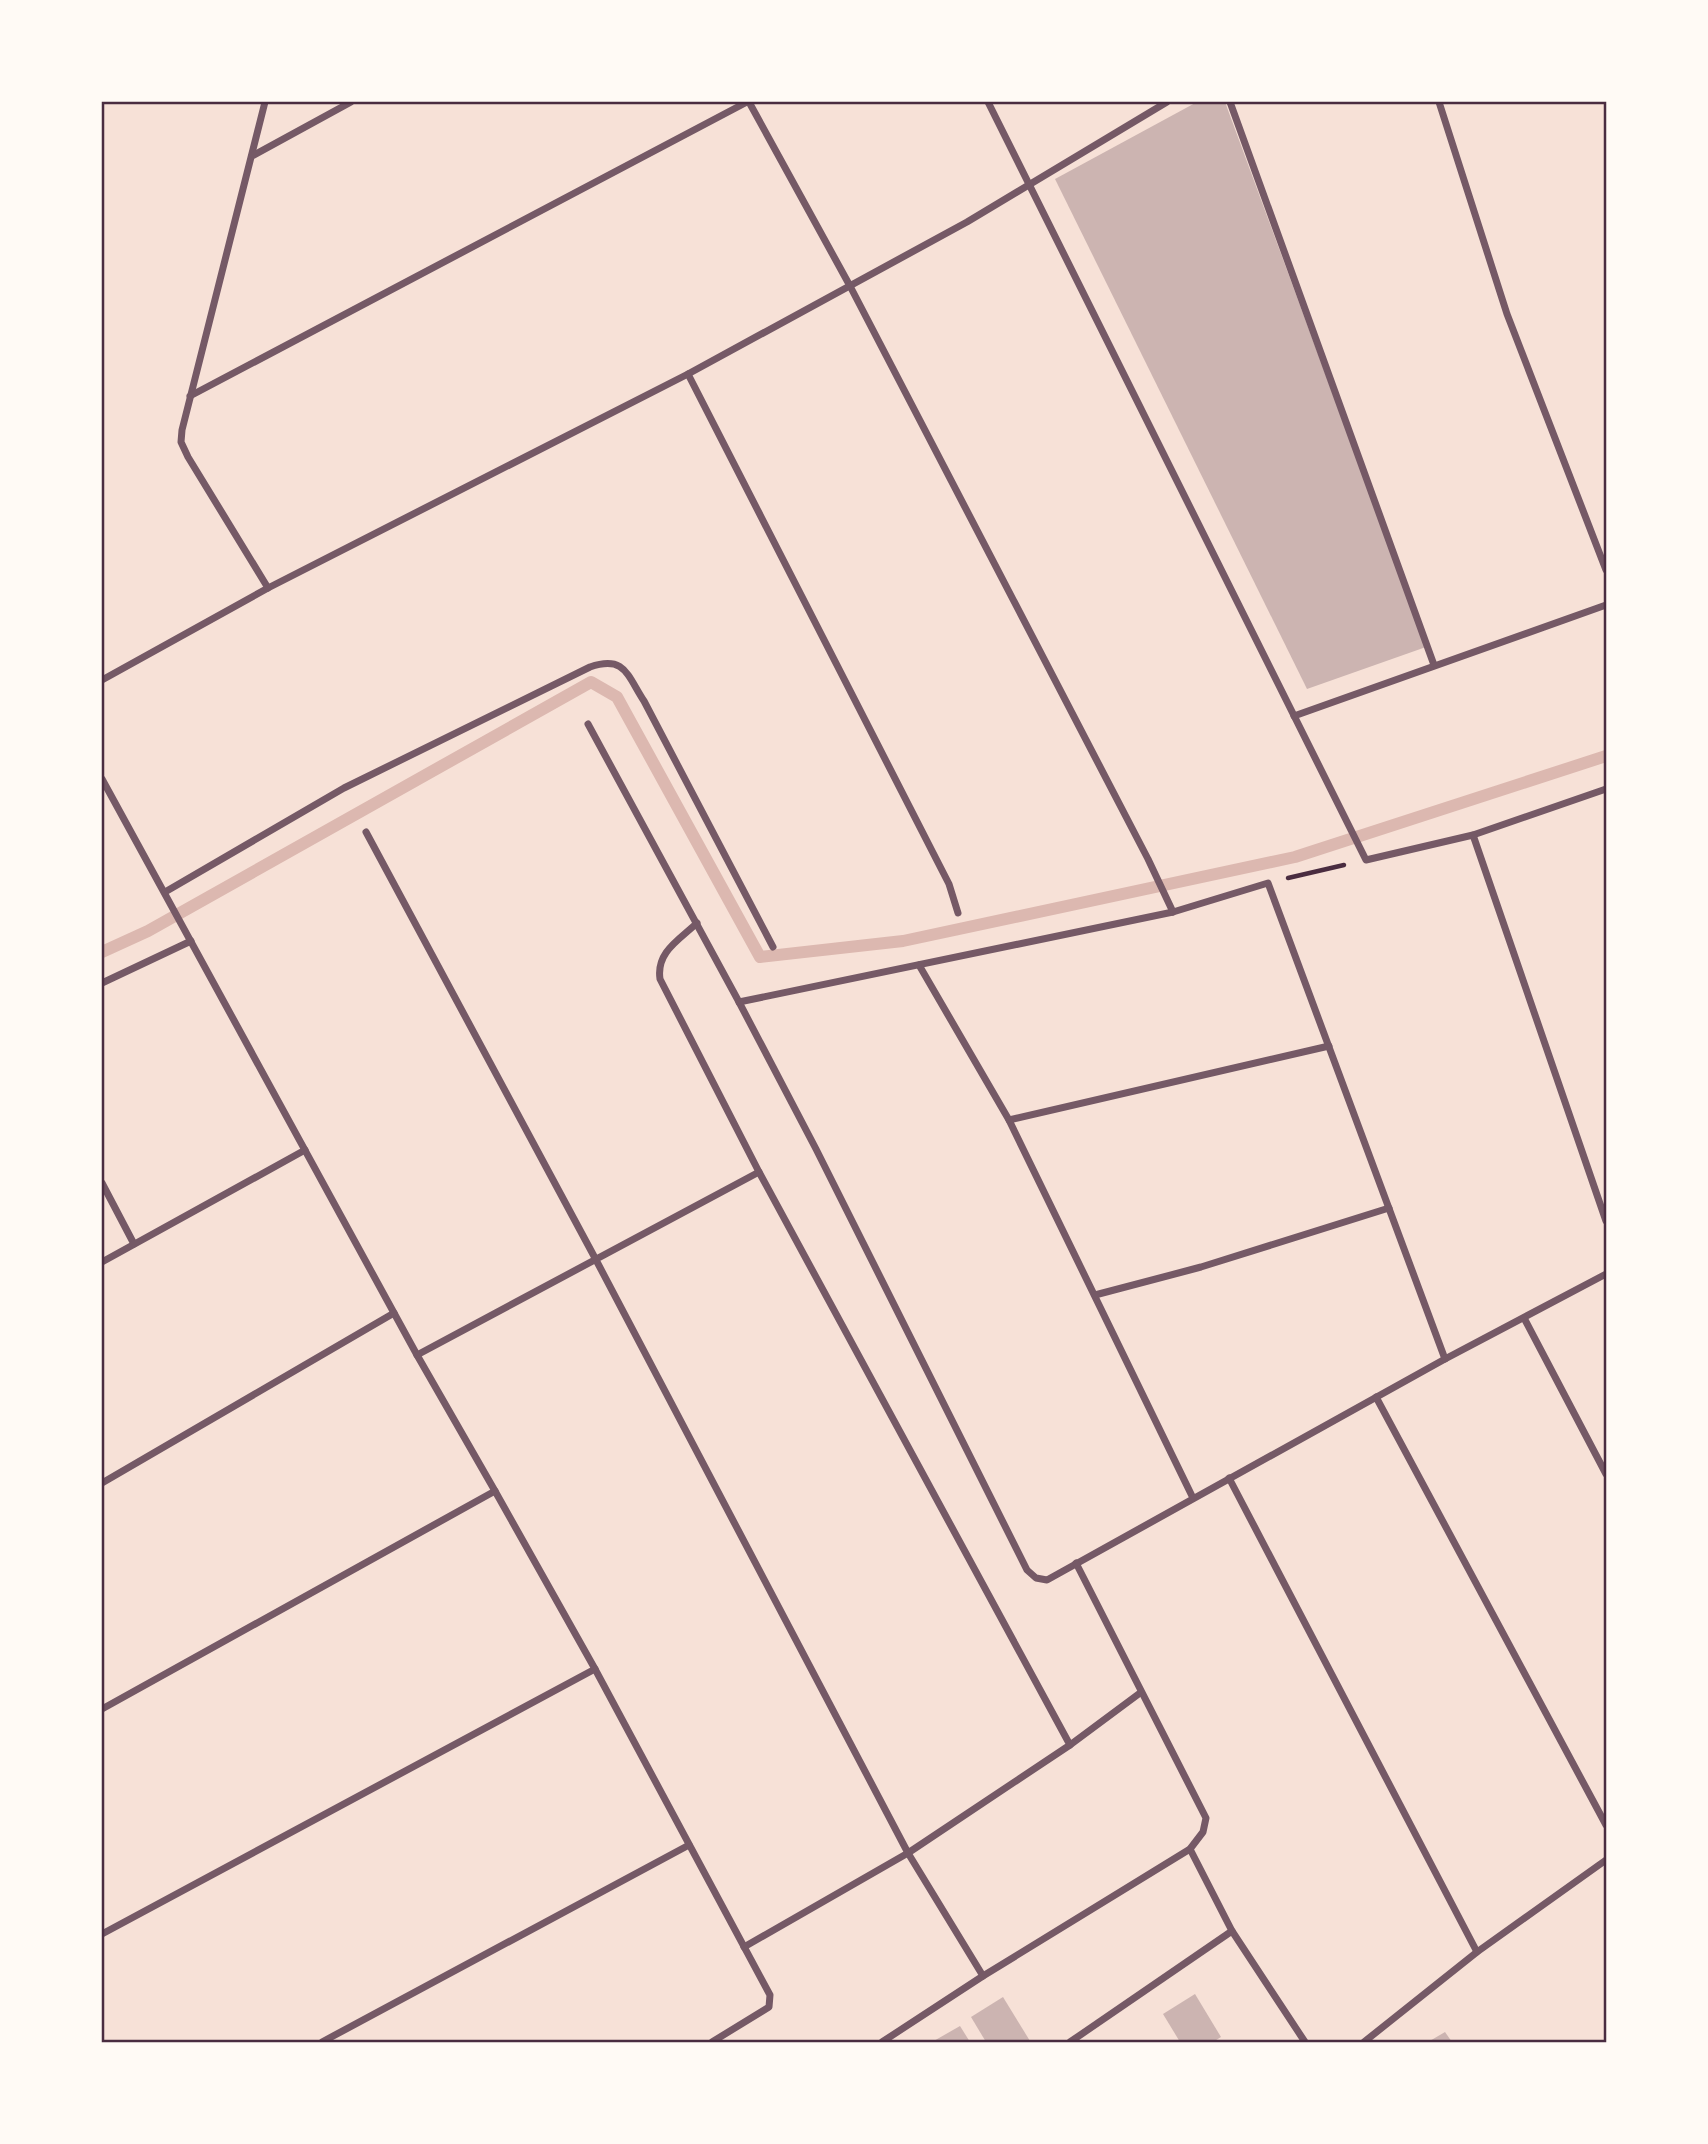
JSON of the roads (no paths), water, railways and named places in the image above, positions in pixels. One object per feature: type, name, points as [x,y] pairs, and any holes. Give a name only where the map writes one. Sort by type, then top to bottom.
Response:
[{"type":"street","points":[[265,102],[190,396],[181,442],[268,588]]},
{"type":"street","points":[[252,156],[351,102]]},
{"type":"street","points":[[190,396],[748,102],[850,286],[1149,859],[1173,912]]},
{"type":"street","points":[[988,102],[1365,857],[1473,835],[1606,789]]},
{"type":"street","points":[[102,680],[268,588],[688,374],[967,222],[1167,102]]},
{"type":"street","points":[[1230,102],[1434,666]]},
{"type":"street","points":[[1439,102],[1507,314],[1606,570]]},
{"type":"street","points":[[688,374],[949,884],[958,913]]},
{"type":"street","points":[[1294,716],[1606,604]]},
{"type":"street","points":[[165,892],[344,788],[590,667],[614,662],[623,669],[644,701],[773,947]]},
{"type":"street","points":[[589,724],[816,1149],[1027,1570],[1036,1578],[1047,1580],[1445,1359],[1606,1274]]},
{"type":"street","points":[[102,779],[417,1355],[595,1669],[770,1995],[769,2007],[712,2042]]},
{"type":"street","points":[[366,832],[595,1258],[908,1853],[983,1976]]},
{"type":"street","points":[[1473,835],[1606,1221]]},
{"type":"street","points":[[739,1002],[1173,912],[1268,883],[1445,1359]]},
{"type":"street","points":[[697,923],[662,956],[660,979],[759,1172],[1070,1745]]},
{"type":"street","points":[[102,983],[191,941]]},
{"type":"street","points":[[919,965],[1009,1121],[1193,1498]]},
{"type":"street","points":[[1009,1121],[1329,1046]]},
{"type":"street","points":[[102,1262],[305,1150]]},
{"type":"street","points":[[417,1355],[759,1172]]},
{"type":"street","points":[[102,1183],[134,1244]]},
{"type":"street","points":[[1095,1295],[1201,1267],[1389,1208]]},
{"type":"street","points":[[102,1483],[394,1313]]},
{"type":"street","points":[[1524,1318],[1606,1474]]},
{"type":"street","points":[[1376,1397],[1606,1825]]},
{"type":"street","points":[[1229,1478],[1478,1952]]},
{"type":"street","points":[[102,1709],[495,1491]]},
{"type":"street","points":[[882,2042],[983,1976],[1190,1849],[1203,1832],[1206,1818],[1076,1563]]},
{"type":"street","points":[[102,1934],[595,1669]]},
{"type":"street","points":[[744,1947],[908,1853],[1070,1745],[1140,1693]]},
{"type":"street","points":[[321,2042],[689,1844]]},
{"type":"street","points":[[1190,1849],[1232,1931],[1305,2042]]},
{"type":"street","points":[[1364,2042],[1478,1952],[1606,1860]]},
{"type":"street","points":[[1070,2042],[1232,1931]]},
{"type":"waterway","points":[[102,952],[148,931],[591,682],[617,697],[760,957],[903,941],[1295,857],[1606,756]]}]
